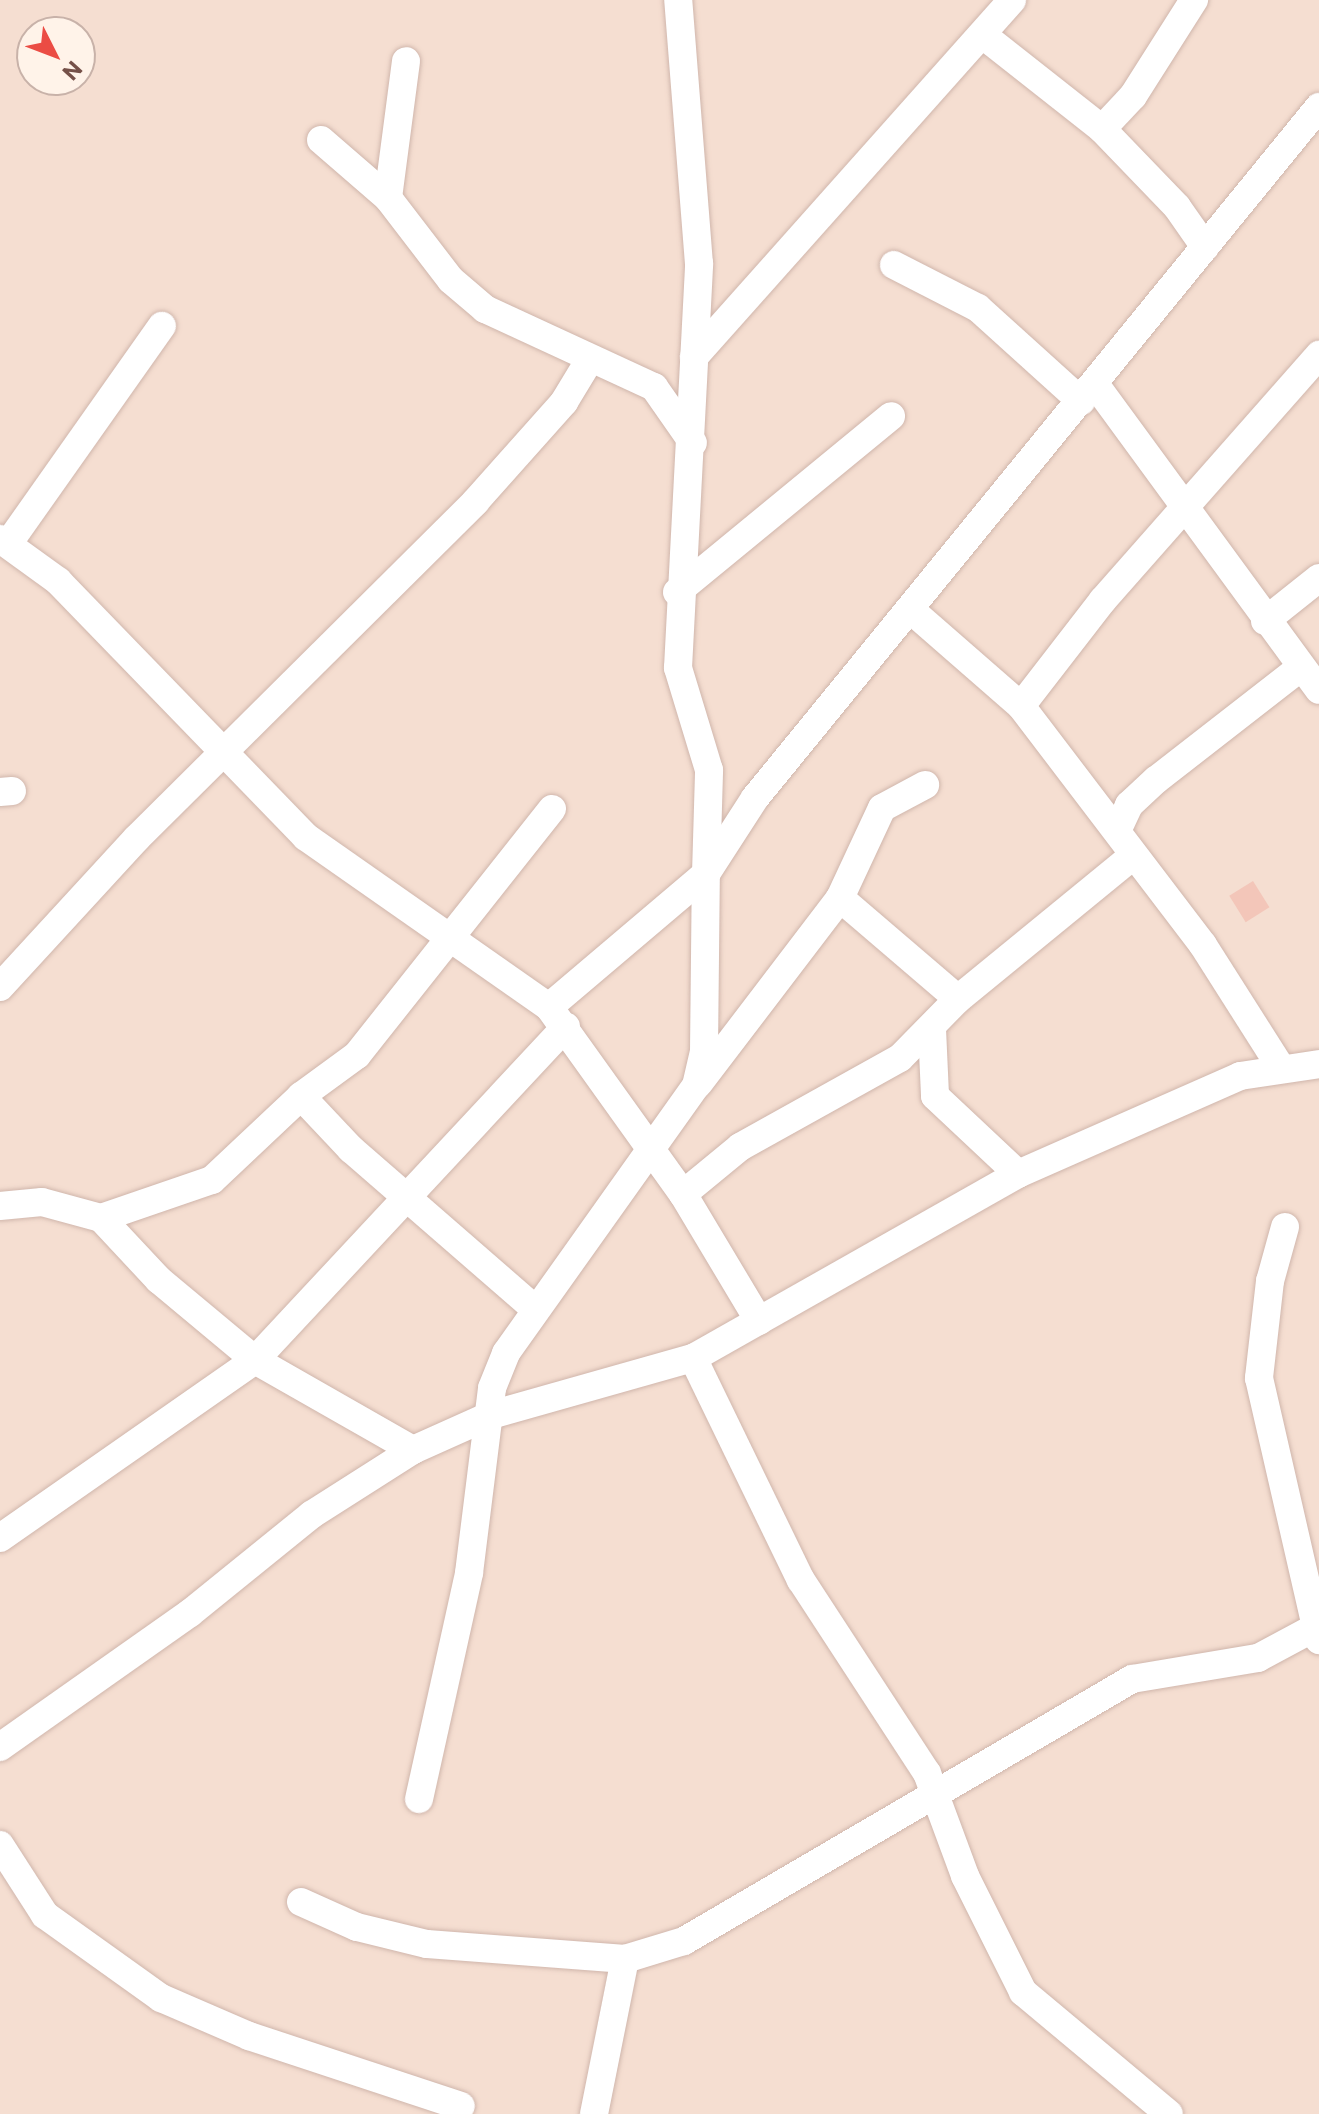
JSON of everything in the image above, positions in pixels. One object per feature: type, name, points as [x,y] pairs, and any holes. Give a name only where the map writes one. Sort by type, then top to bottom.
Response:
[{"type":"street","points":[[678,0],[699,264],[693,365],[693,443],[677,592],[678,668],[709,770],[704,1052],[696,1086]]},
{"type":"street","points":[[654,387],[693,365],[984,36],[1012,0]]},
{"type":"street","points":[[1102,129],[1133,96],[1194,0]]},
{"type":"street","points":[[984,36],[1102,129],[1177,207],[1205,247]]},
{"type":"street","points":[[388,198],[406,61]]},
{"type":"street","points":[[0,1538],[255,1360],[404,1196],[557,1017],[706,874],[755,798],[912,611],[1319,107]]},
{"type":"street","points":[[321,140],[388,198],[451,280],[485,309],[654,387],[693,443]]},
{"type":"street","points":[[894,265],[978,308],[1088,393],[1184,510],[1319,690]]},
{"type":"street","points":[[162,326],[4,541],[58,581],[226,755],[342,867],[453,940],[557,1017],[683,1194],[759,1321]]},
{"type":"street","points":[[1021,706],[1184,510],[1319,355]]},
{"type":"street","points":[[0,987],[475,502],[564,402],[590,359]]},
{"type":"street","points":[[677,592],[891,416]]},
{"type":"street","points":[[1265,621],[1319,578]]},
{"type":"street","points":[[912,611],[1021,706],[1203,945],[1281,1068]]},
{"type":"street","points":[[1108,820],[1301,667]]},
{"type":"street","points":[[419,1799],[469,1573],[491,1415],[506,1353],[534,1308],[696,1086],[840,898],[882,808],[925,785]]},
{"type":"street","points":[[101,1218],[212,1180],[301,1096],[357,1055],[453,940],[552,809]]},
{"type":"street","points":[[683,1194],[740,1147],[877,1073],[932,1029],[958,999],[1134,855]]},
{"type":"street","points":[[840,898],[958,999]]},
{"type":"street","points":[[932,1029],[935,1096],[1018,1174]]},
{"type":"street","points":[[0,1747],[190,1613],[311,1515],[413,1450],[491,1415],[693,1358],[1018,1174],[1240,1076],[1319,1064]]},
{"type":"street","points":[[301,1096],[404,1196],[534,1308]]},
{"type":"street","points":[[0,1206],[42,1202],[101,1218],[159,1280],[255,1360],[413,1450]]},
{"type":"street","points":[[301,1902],[357,1927],[427,1944],[625,1959],[684,1941],[937,1799],[1132,1679],[1258,1658],[1316,1634],[1259,1378],[1270,1281],[1285,1227]]},
{"type":"street","points":[[693,1358],[801,1580],[911,1746],[937,1799],[965,1876],[1023,1992],[1169,2114]]},
{"type":"street","points":[[0,1845],[45,1915],[161,1998],[249,2036],[461,2106]]},
{"type":"street","points":[[594,2114],[625,1959]]},
{"type":"shaded area","points":[[0,0],[1319,0],[1319,2114],[0,2114]]},
{"type":"building","points":[[1253,881],[1269,907],[1246,922],[1229,896]]}]
